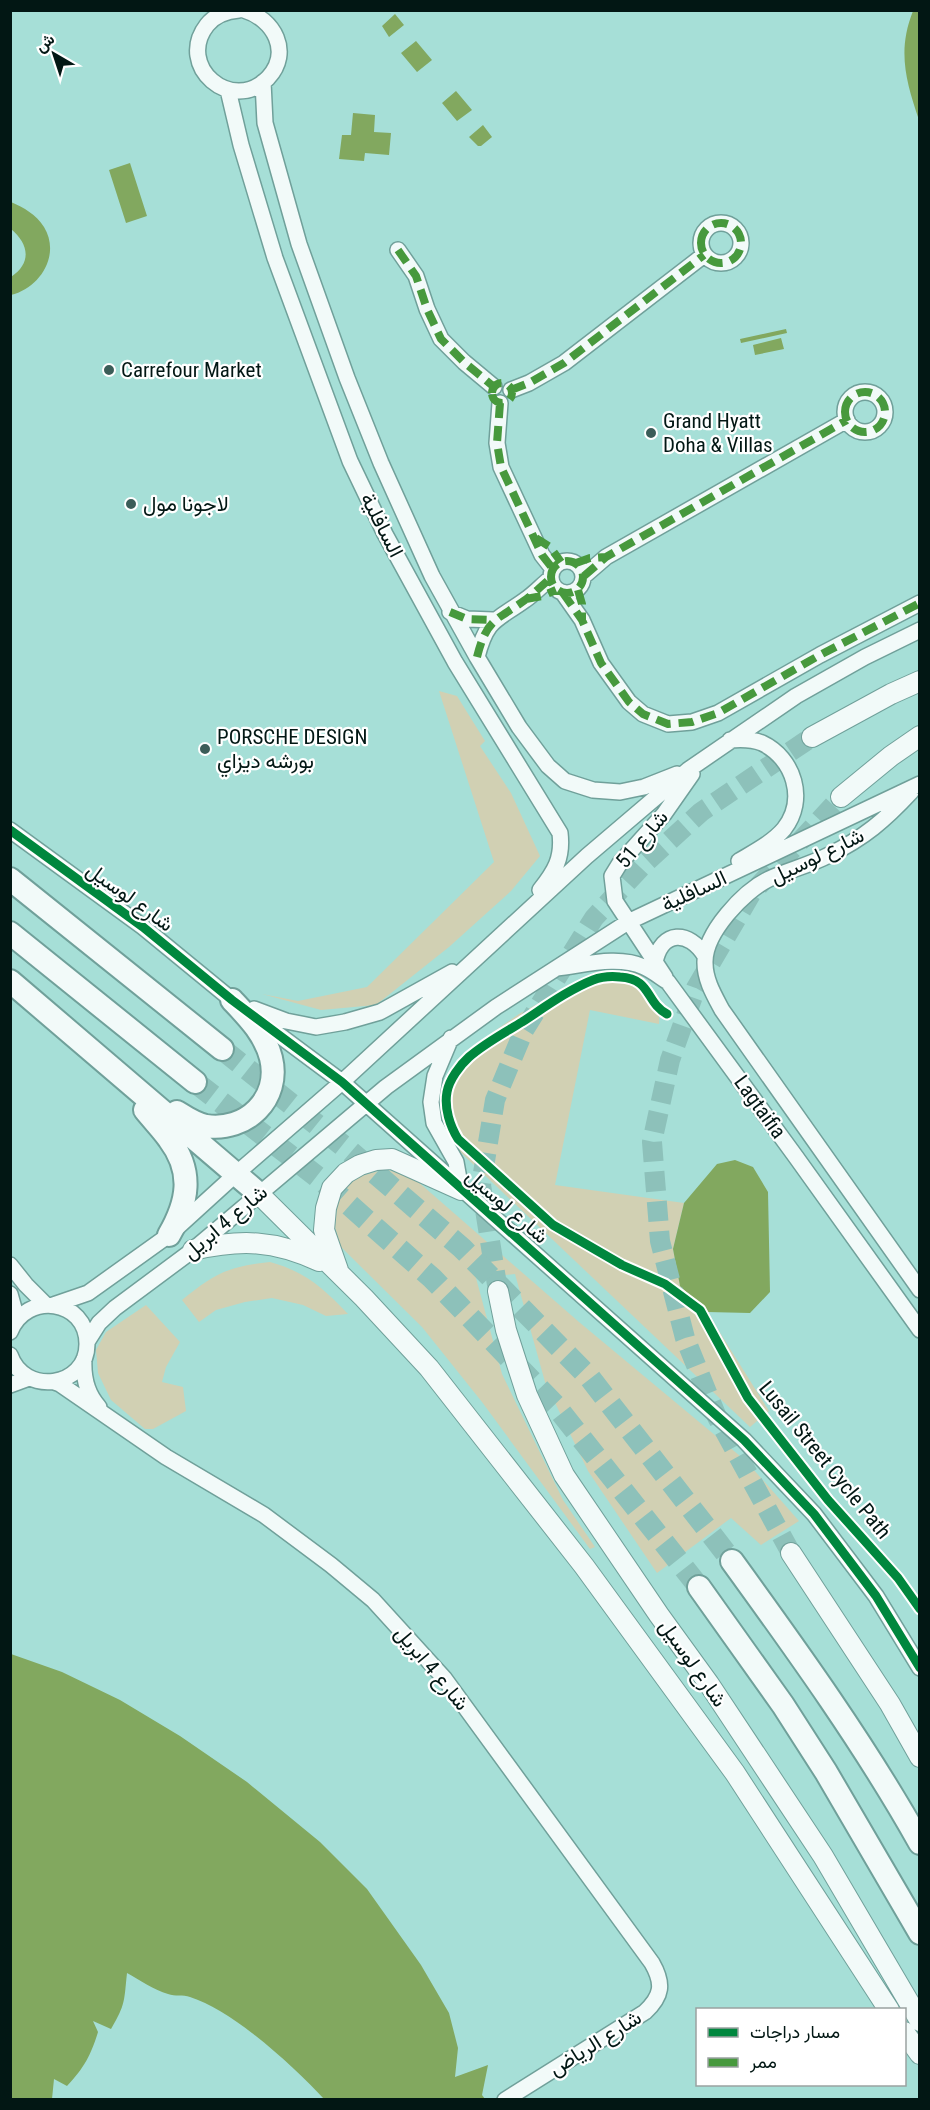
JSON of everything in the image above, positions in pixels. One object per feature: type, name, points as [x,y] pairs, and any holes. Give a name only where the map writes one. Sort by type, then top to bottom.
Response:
[{"type":"highway","points":[[10,879],[222,1049]]},
{"type":"highway","points":[[10,933],[195,1082]]},
{"type":"highway","points":[[10,981],[258,1194]]},
{"type":"highway","points":[[114,1068],[186,1118],[203,1125],[226,1126],[248,1119],[260,1107],[268,1094],[272,1077],[271,1059],[265,1041],[232,1000]]},
{"type":"highway","points":[[114,1068],[170,1140],[183,1166],[186,1181],[185,1201],[169,1235]]},
{"type":"highway","points":[[732,1561],[864,1752],[920,1843]]},
{"type":"highway","points":[[699,1587],[744,1647],[814,1753],[920,1933]]},
{"type":"main road","points":[[812,737],[891,694],[920,681]]},
{"type":"main road","points":[[841,797],[891,756],[920,736]]},
{"type":"main road","points":[[339,1274],[324,1230],[326,1208],[332,1188],[346,1173],[376,1160],[392,1159],[461,1190]]},
{"type":"main road","points":[[258,1194],[429,1368],[584,1566],[735,1773],[888,2008]]},
{"type":"main road","points":[[193,1250],[234,1243],[255,1242],[277,1245],[310,1256],[339,1274]]},
{"type":"main road","name":"شارع لوسيل","points":[[498,1291],[506,1330],[527,1395],[564,1475],[709,1684],[823,1856],[920,2021]]},
{"type":"main road","points":[[791,1553],[890,1704],[920,1757]]},
{"type":"main road","points":[[906,2035],[920,2054]]},
{"type":"street","points":[[208,10],[198,50],[199,61],[210,80],[228,90],[246,90],[264,82],[276,65],[278,45],[271,26],[250,12]]},
{"type":"street","points":[[203,30],[220,14],[239,10]]},
{"type":"street","name":"السافلية","points":[[264,82],[265,123],[299,244],[357,407],[414,538],[450,612],[524,734],[548,766],[564,781],[593,790],[620,792],[644,787],[694,765]]},
{"type":"street","name":"السافلية","points":[[228,90],[241,145],[275,258],[350,461],[385,534],[455,662],[560,833],[560,858],[550,877],[513,925]]},
{"type":"street","points":[[398,250],[416,276],[427,309],[441,339],[494,387]]},
{"type":"street","points":[[511,390],[529,383],[564,363],[704,255]]},
{"type":"street","points":[[498,383],[505,383],[511,390],[512,394],[508,400],[500,403],[495,401],[492,395],[498,383]]},
{"type":"street","points":[[500,403],[497,443],[501,467],[525,520],[536,538],[550,547],[601,663],[628,702],[643,714],[668,724],[692,722],[718,713],[820,655],[920,603]]},
{"type":"street","points":[[333,416],[357,407]]},
{"type":"street","points":[[477,657],[483,638],[493,620],[526,599],[542,596],[591,558],[606,557],[847,420]]},
{"type":"street","points":[[450,612],[467,619],[493,620]]},
{"type":"street","name":"السافلية","points":[[342,1082],[587,856],[694,765],[813,686],[920,630]]},
{"type":"street","points":[[696,889],[773,839],[788,822],[796,801],[792,772],[784,759],[773,749],[760,742],[745,739],[730,740]]},
{"type":"street","name":"شارع 51","points":[[668,982],[615,901],[612,876],[620,863],[664,814],[694,765]]},
{"type":"street","name":"السافلية","points":[[366,1104],[451,1038],[628,922],[918,785]]},
{"type":"street","name":"شارع لوسيل","points":[[705,956],[715,932],[726,916],[738,901],[754,888],[769,879],[829,855],[863,835],[885,819],[918,785]]},
{"type":"street","name":"شارع لوسيل","points":[[10,830],[143,927],[232,1000],[342,1082],[744,1440],[814,1514],[876,1596],[918,1664]]},
{"type":"street","points":[[656,962],[658,952],[664,943],[673,938],[683,937],[693,941],[705,956],[710,987],[722,1010],[920,1290]]},
{"type":"street","points":[[232,1000],[286,1021],[316,1027],[380,1012],[473,960]]},
{"type":"street","name":"Lagtaifia","points":[[554,969],[626,962],[642,966],[668,982],[920,1330]]},
{"type":"street","points":[[451,1038],[435,1076],[431,1101],[434,1123],[456,1162],[461,1190]]},
{"type":"street","name":"شارع 4 ابريل","points":[[14,1326],[30,1309],[77,1298],[99,1287],[169,1235],[342,1082]]},
{"type":"street","name":"شارع 4 ابريل","points":[[109,1418],[96,1403],[84,1378],[87,1342],[99,1323],[115,1308],[193,1250],[366,1104]]},
{"type":"street","points":[[10,1265],[26,1285],[49,1305],[67,1309],[79,1320],[87,1342]]},
{"type":"street","points":[[99,1287],[115,1308]]},
{"type":"street","points":[[10,1294],[14,1326]]},
{"type":"street","points":[[10,1355],[20,1371],[37,1382],[54,1382],[72,1374],[84,1359]]},
{"type":"street","points":[[10,1385],[29,1378]]},
{"type":"street","name":"شارع 4 ابريل","points":[[54,1382],[166,1457],[264,1515],[332,1564],[373,1600],[408,1636],[444,1678],[652,1963],[660,1976],[660,1985],[654,2004]]},
{"type":"street","name":"شارع الرياض","points":[[509,2097],[645,2013],[654,2004]]},
{"type":"shaded area","points":[[913,11],[919,11],[919,120],[907,79],[904,53],[905,39]]},
{"type":"shaded area","points":[[395,14],[404,25],[389,37],[382,26]]},
{"type":"shaded area","points":[[416,41],[432,60],[417,72],[401,53]]},
{"type":"shaded area","points":[[456,91],[472,110],[457,121],[442,103]]},
{"type":"shaded area","points":[[353,113],[375,115],[374,132],[391,133],[389,155],[365,153],[364,161],[339,159],[342,135],[351,135]]},
{"type":"shaded area","points":[[483,125],[492,137],[478,146],[469,137]]},
{"type":"shaded area","points":[[130,163],[147,216],[126,223],[109,170]]},
{"type":"shaded area","points":[[11,202],[41,222],[49,238],[50,248],[49,259],[39,278],[31,285],[11,295],[11,277],[22,266],[26,253],[22,241],[11,229]]},
{"type":"shaded area","points":[[786,329],[787,333],[741,343],[740,339]]},
{"type":"shaded area","points":[[781,338],[784,349],[755,355],[753,345]]},
{"type":"shaded area","points":[[439,691],[457,696],[485,741],[480,746],[511,793],[540,856],[511,891],[449,947],[376,1005],[321,1010],[262,994],[298,1001],[367,987],[494,862]]},
{"type":"shaded area","points":[[638,971],[660,1001],[659,1024],[590,1010],[555,1185],[684,1203],[673,1249],[680,1286],[707,1312],[769,1411],[750,1427],[455,1147],[445,1082],[476,1044],[519,1014],[596,972]]},
{"type":"shaded area","points":[[735,1160],[753,1167],[768,1192],[770,1292],[750,1313],[707,1312],[680,1286],[673,1249],[684,1203],[717,1164]]},
{"type":"shaded area","points":[[386,1169],[416,1180],[579,1322],[746,1461],[799,1521],[761,1545],[731,1518],[657,1573],[588,1471],[545,1382],[515,1274],[476,1278],[502,1374],[563,1500],[595,1547],[590,1549],[482,1402],[422,1327],[340,1246],[335,1227],[337,1206],[345,1188],[357,1177]]},
{"type":"shaded area","points":[[270,1262],[294,1271],[313,1282],[348,1314],[326,1316],[303,1305],[272,1298],[216,1310],[199,1322],[182,1300],[222,1273],[243,1266]]},
{"type":"shaded area","points":[[146,1305],[180,1342],[166,1367],[162,1382],[183,1387],[186,1411],[153,1429],[145,1429],[111,1400],[98,1373],[96,1350],[106,1332]]},
{"type":"shaded area","points":[[11,1654],[62,1672],[120,1700],[180,1736],[247,1782],[320,1842],[367,1889],[421,1965],[449,2013],[458,2048],[455,2077],[488,2065],[482,2095],[485,2099],[324,2099],[280,2056],[225,2014],[190,1997],[163,1992],[127,1973],[124,2002],[116,2021],[111,2029],[93,2021],[98,2032],[93,2048],[67,2086],[54,2079],[52,2099],[11,2099]]},
{"type":"tunnel","points":[[498,1291],[481,1185],[495,1100],[524,1030],[594,918],[644,864],[701,812],[812,737]]},
{"type":"tunnel","points":[[791,1553],[717,1417],[685,1338],[660,1241],[652,1142],[670,1060],[696,988],[751,894],[841,797]]},
{"type":"tunnel","points":[[222,1049],[346,1148],[462,1248],[590,1378],[732,1561]]},
{"type":"tunnel","points":[[195,1082],[320,1179],[432,1278],[555,1405],[699,1587]]},
{"type":"marked path","points":[[721,223],[735,229],[741,243],[735,257],[721,263],[707,257],[701,243],[707,229],[721,223]]},
{"type":"marked path","points":[[398,250],[416,276],[427,309],[441,339],[494,387]]},
{"type":"marked path","points":[[511,390],[529,383],[564,363],[704,255]]},
{"type":"marked path","points":[[502,383],[509,386],[512,393],[509,400],[502,403],[495,400],[492,393],[495,386],[502,383]]},
{"type":"marked path","points":[[865,392],[879,398],[885,412],[879,426],[865,432],[851,426],[845,412],[851,398],[865,392]]},
{"type":"marked path","points":[[500,403],[497,443],[501,467],[542,555],[553,569]]},
{"type":"marked path","points":[[584,576],[606,557],[847,420]]},
{"type":"marked path","points":[[536,538],[550,547],[561,562]]},
{"type":"marked path","points":[[576,563],[590,558],[606,557]]},
{"type":"marked path","points":[[567,561],[579,565],[583,577],[579,589],[567,593],[555,589],[551,577],[555,565],[567,561]]},
{"type":"marked path","points":[[477,657],[489,627],[551,578]]},
{"type":"marked path","points":[[526,599],[556,590]]},
{"type":"marked path","points":[[578,590],[582,604],[582,620]]},
{"type":"marked path","points":[[563,593],[582,620],[601,663],[629,702],[643,714],[668,724],[692,722],[718,713],[820,655],[920,603]]},
{"type":"marked path","points":[[450,612],[467,619],[493,620]]},
{"type":"cycle path","points":[[10,830],[143,927],[232,1000],[342,1082],[744,1440],[814,1514],[876,1596],[920,1668]]},
{"type":"cycle path","name":"Lusail Street Cycle Path","points":[[667,1014],[660,1009],[643,986],[630,979],[603,977],[575,989],[488,1043],[462,1064],[452,1078],[446,1098],[452,1128],[458,1139],[553,1225],[622,1265],[665,1284],[700,1310],[748,1398],[828,1500],[898,1578],[920,1609]]},
{"type":"place","name":"Carrefour Market","points":[[109,370]]},
{"type":"place","name":"Grand Hyatt Doha & Villas","points":[[651,433]]},
{"type":"place","name":"لاجونا مول","points":[[131,504]]},
{"type":"place","name":"PORSCHE DESIGN بورشه ديزاي","points":[[205,749]]}]
